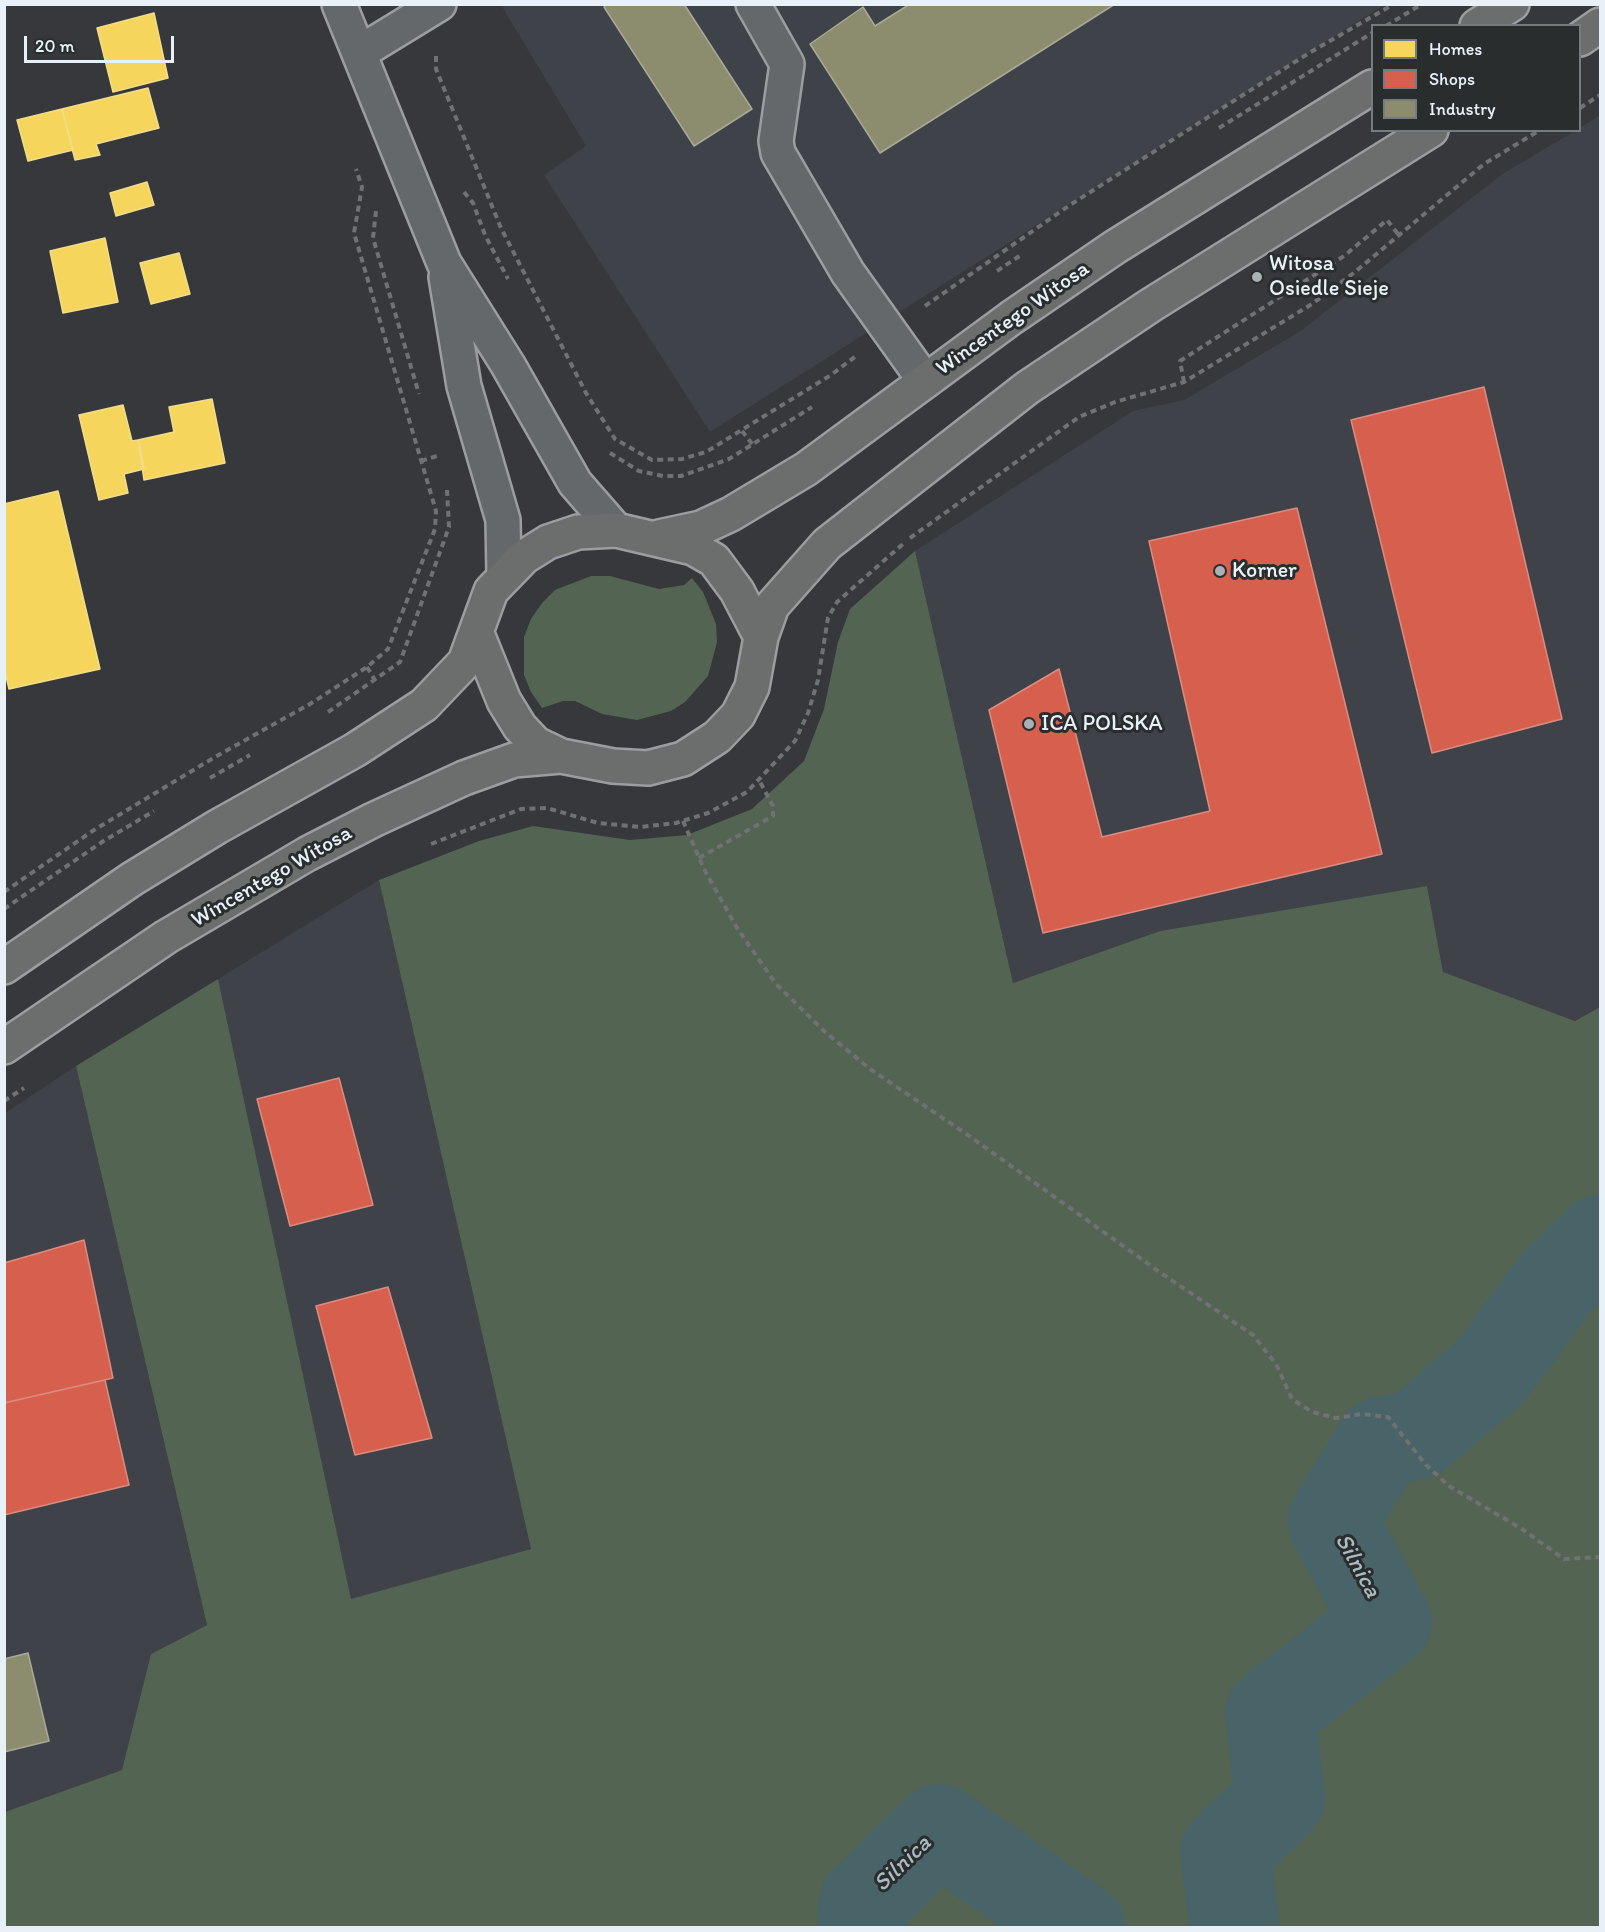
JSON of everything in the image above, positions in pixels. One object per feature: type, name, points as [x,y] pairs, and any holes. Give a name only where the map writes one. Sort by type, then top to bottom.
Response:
[{"type":"main road","points":[[1480,24],[1512,4]]},
{"type":"main road","points":[[1581,38],[1600,25]]},
{"type":"main road","name":"Wincentego Witosa","points":[[651,538],[701,528],[731,514],[806,469],[1011,318],[1115,247],[1371,88]]},
{"type":"main road","points":[[477,634],[494,680],[520,727],[536,744],[561,756],[613,766],[648,768],[683,759],[717,737],[738,715],[752,687],[761,637],[772,606],[827,544],[1018,395],[1151,305],[1428,132]]},
{"type":"main road","points":[[4,967],[132,879],[217,827],[354,750],[424,705],[465,662],[477,634],[486,603],[504,576],[524,557],[548,542],[578,532],[616,530],[693,548],[714,560],[737,591],[761,637]]},
{"type":"main road","name":"Wincentego Witosa","points":[[4,1047],[166,937],[326,844],[464,778],[514,760],[561,756]]},
{"type":"street","points":[[339,4],[444,264],[508,365],[575,483],[616,530]]},
{"type":"street","points":[[359,53],[439,4]]},
{"type":"street","points":[[753,4],[787,64],[776,141],[778,153],[848,273],[925,381]]},
{"type":"street","points":[[444,264],[464,386],[503,520],[504,576]]},
{"type":"path","points":[[436,48],[436,69],[501,228],[605,427],[615,439],[633,452],[652,460],[682,459],[706,452],[831,375],[1070,205],[1309,53],[1394,4]]},
{"type":"path","points":[[1389,24],[1422,4]]},
{"type":"path","points":[[1581,107],[1600,95]]},
{"type":"path","points":[[837,602],[904,543],[1061,428],[1079,417],[1115,402],[1184,382],[1312,304],[1355,272],[1484,164],[1537,132]]},
{"type":"path","points":[[401,157],[373,218],[372,238],[420,398]]},
{"type":"path","points":[[4,892],[94,830],[215,757],[310,705],[367,667],[388,649],[435,529],[436,511],[354,233],[362,187],[356,166]]},
{"type":"path","points":[[1184,382],[1180,361],[1344,256],[1387,220],[1398,234]]},
{"type":"path","points":[[433,444],[440,467]]},
{"type":"path","points":[[603,447],[618,460],[639,471],[663,476],[681,476],[729,459]]},
{"type":"path","points":[[400,662],[449,527],[446,489]]},
{"type":"path","points":[[699,858],[773,816],[773,806],[759,780]]},
{"type":"path","points":[[429,845],[487,821]]},
{"type":"path","points":[[683,821],[699,858],[737,928],[776,984],[824,1031],[861,1061],[965,1132],[1152,1267],[1253,1335],[1276,1364],[1292,1399],[1312,1412],[1336,1418],[1362,1414],[1388,1417],[1426,1465],[1449,1486],[1522,1529],[1564,1559],[1600,1557]]},
{"type":"path","points":[[4,1101],[34,1081]]},
{"type":"shaded area","points":[[501,5],[1384,5],[710,432],[544,175],[586,146]]},
{"type":"shaded area","points":[[1600,115],[1600,1007],[1575,1021],[1443,972],[1427,886],[1160,931],[1013,983],[915,551],[1133,411],[1184,400],[1299,332],[1504,173],[1573,132],[1581,132],[1581,127]]},
{"type":"shaded area","points":[[379,880],[531,1549],[351,1600],[218,979]]},
{"type":"shaded area","points":[[76,1066],[207,1625],[151,1654],[122,1770],[5,1812],[5,1113]]},
{"type":"green space","points":[[915,551],[1013,983],[1160,931],[1427,886],[1443,972],[1575,1021],[1600,1007],[1600,1927],[5,1927],[5,1812],[122,1770],[151,1654],[207,1625],[76,1066],[218,979],[351,1599],[531,1549],[379,880],[479,841],[533,826],[630,840],[687,835],[752,809],[804,761],[824,709],[838,642],[850,609]]},
{"type":"green space","points":[[591,576],[610,576],[659,589],[684,585],[692,578],[703,592],[716,624],[717,642],[708,676],[685,702],[671,711],[637,720],[602,714],[575,701],[563,701],[542,708],[531,692],[524,675],[524,637],[531,619],[555,590]]},
{"type":"building: Homes","points":[[154,13],[168,78],[113,92],[97,28]]},
{"type":"building: Homes","points":[[148,88],[159,128],[96,144],[100,155],[75,160],[62,109]]},
{"type":"building: Homes","points":[[62,109],[73,150],[28,161],[17,120]]},
{"type":"building: Homes","points":[[147,182],[154,205],[116,216],[110,193]]},
{"type":"building: Homes","points":[[105,238],[118,302],[63,313],[50,251]]},
{"type":"building: Homes","points":[[179,253],[190,294],[151,304],[140,263]]},
{"type":"building: Homes","points":[[212,399],[225,463],[144,480],[138,440],[174,432],[169,407]]},
{"type":"building: Homes","points":[[123,405],[132,441],[138,440],[144,469],[124,474],[128,493],[99,500],[79,415]]},
{"type":"building: Homes","points":[[58,491],[100,669],[9,689],[4,668],[4,504]]},
{"type":"building: Shops","points":[[1484,387],[1562,719],[1432,753],[1351,420]]},
{"type":"building: Shops","points":[[1297,508],[1382,854],[1043,933],[989,710],[1059,669],[1102,837],[1210,811],[1149,541]]},
{"type":"building: Shops","points":[[339,1078],[373,1205],[290,1226],[257,1099]]},
{"type":"building: Shops","points":[[84,1240],[113,1378],[4,1403],[4,1263]]},
{"type":"building: Shops","points":[[388,1287],[432,1438],[355,1455],[316,1306]]},
{"type":"building: Shops","points":[[105,1380],[129,1485],[4,1515],[4,1403]]},
{"type":"building: Industry","points":[[607,4],[684,4],[752,109],[694,146],[604,7]]},
{"type":"building: Industry","points":[[910,4],[1115,4],[880,153],[810,44],[863,7],[875,26]]},
{"type":"building: Industry","points":[[28,1653],[49,1741],[4,1752],[4,1659]]},
{"type":"waterway","name":"Silnica","points":[[1235,1928],[1225,1852],[1280,1799],[1270,1713],[1387,1622],[1332,1521],[1381,1442],[1416,1435],[1491,1371],[1555,1284],[1600,1240]]},
{"type":"waterway","name":"Silnica","points":[[862,1928],[864,1902],[939,1829],[1081,1928]]},
{"type":"place","name":"Witosa Osiedle Sieje","points":[[1257,277]]},
{"type":"place","name":"Korner","points":[[1220,571]]},
{"type":"place","name":"ICA POLSKA","points":[[1029,724]]}]
